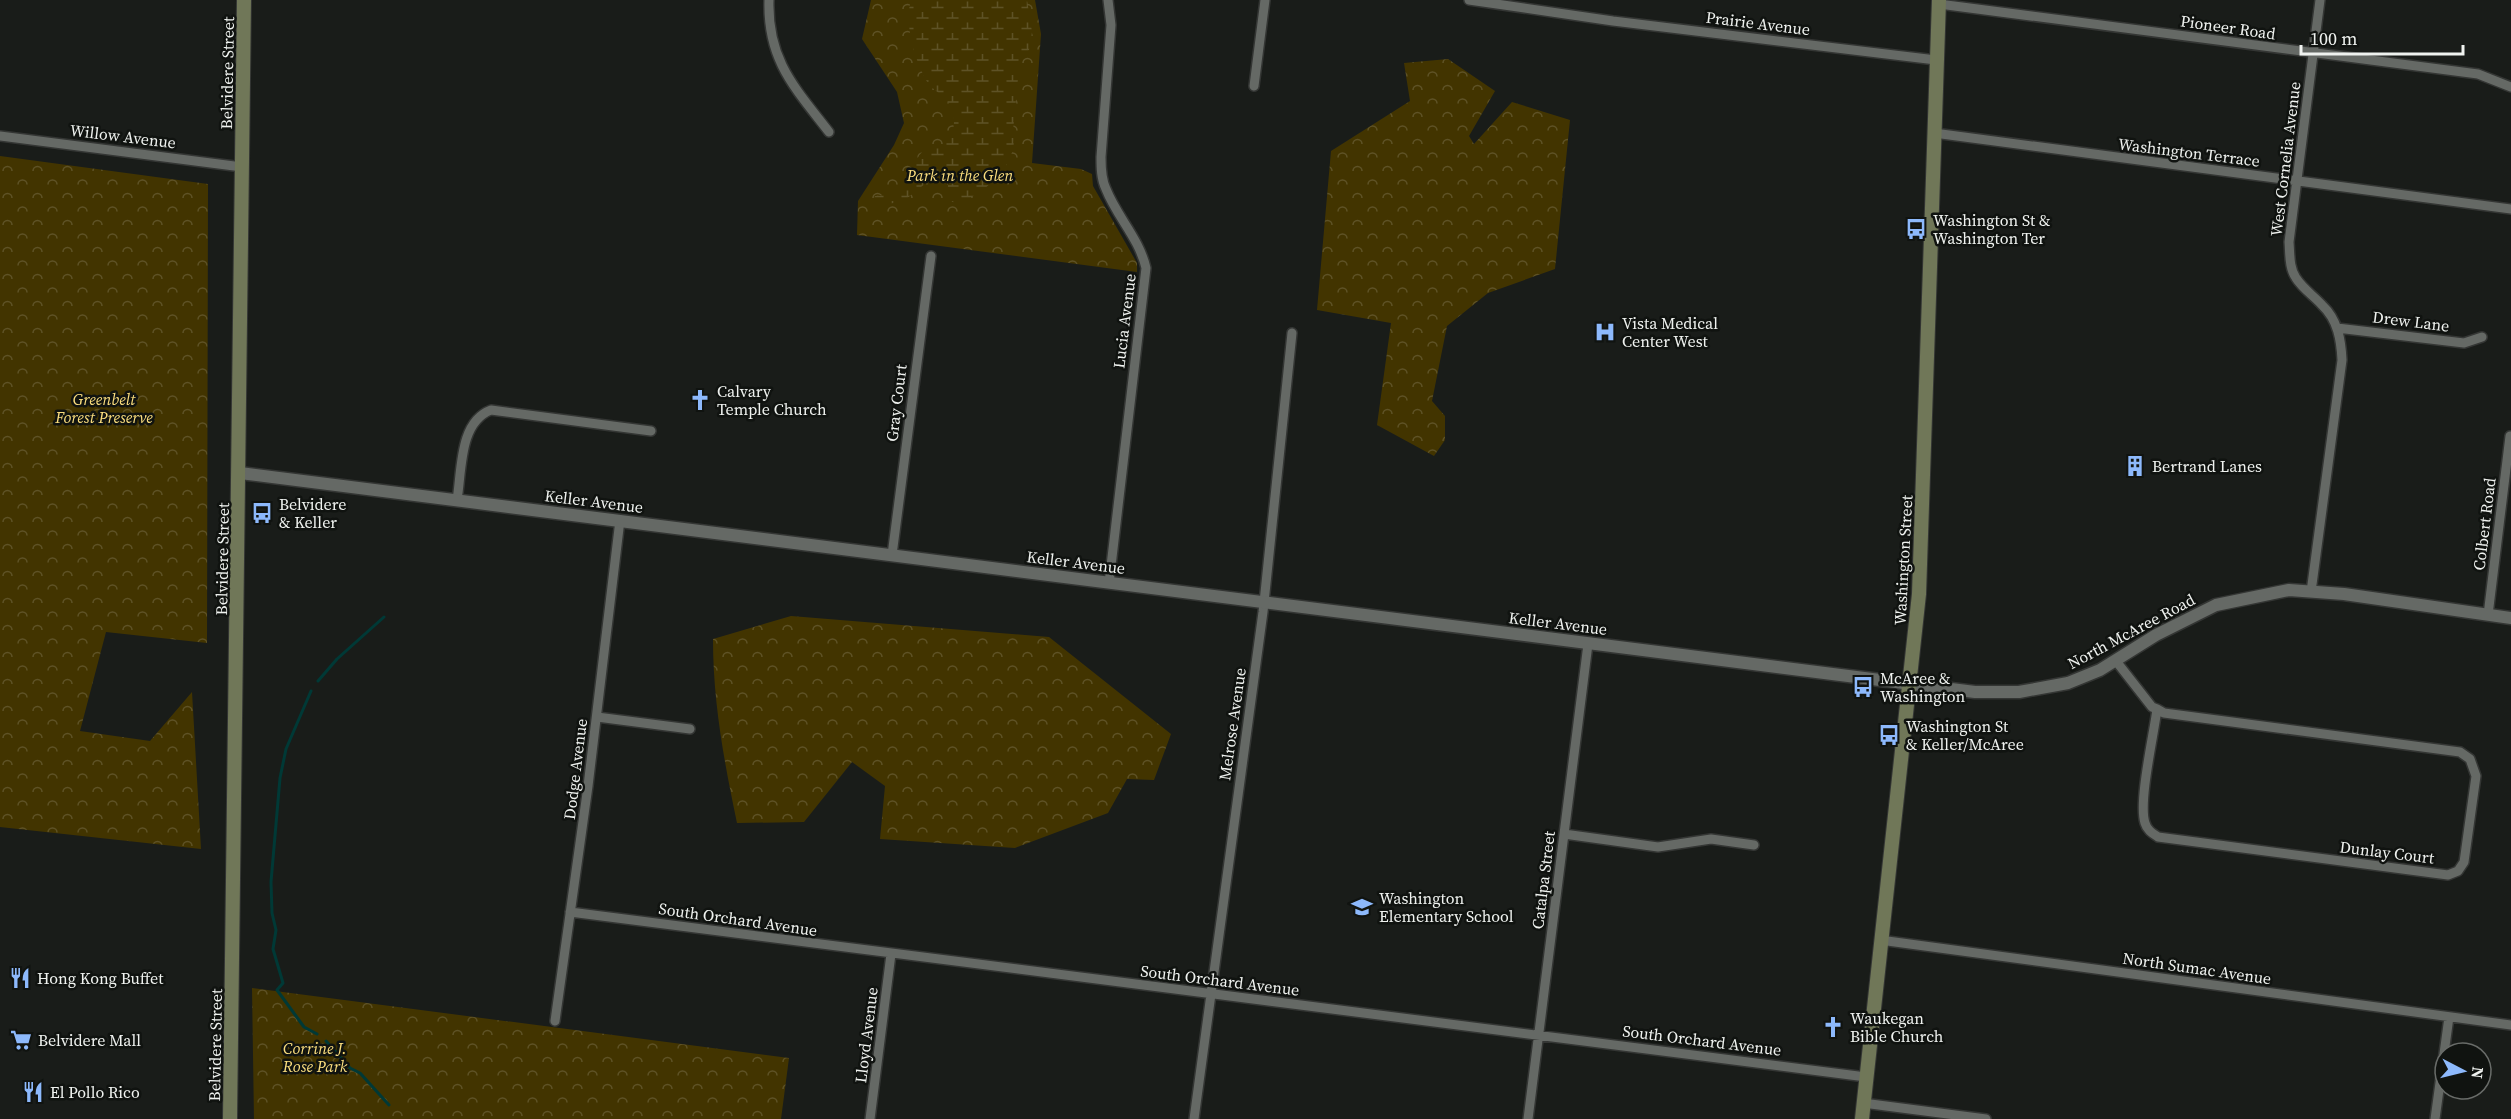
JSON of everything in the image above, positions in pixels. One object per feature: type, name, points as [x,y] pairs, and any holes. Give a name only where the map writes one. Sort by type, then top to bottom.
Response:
[{"type":"main road","name":"Belvidere Street","points":[[230,1119],[240,473],[244,0]]},
{"type":"main road","name":"Washington Street","points":[[1862,1119],[1919,594],[1939,2]]},
{"type":"street","points":[[769,0],[771,41],[778,63],[830,132]]},
{"type":"street","name":"Lucia Avenue","points":[[1108,0],[1111,25],[1101,157],[1102,174],[1105,188],[1137,244],[1146,268],[1108,583]]},
{"type":"street","points":[[1254,86],[1265,0]]},
{"type":"street","name":"Prairie Avenue","points":[[1469,0],[1613,21],[1936,60]]},
{"type":"street","name":"West Cornelia Avenue","points":[[2311,592],[2342,360],[2337,328],[2324,306],[2295,277],[2290,264],[2289,242],[2320,0]]},
{"type":"street","name":"Pioneer Road","points":[[1939,2],[2478,74],[2511,87]]},
{"type":"street","name":"Washington Terrace","points":[[1934,133],[2511,209]]},
{"type":"street","name":"Willow Avenue","points":[[0,136],[242,167]]},
{"type":"street","name":"Gray Court","points":[[892,555],[930,255]]},
{"type":"street","name":"Drew Lane","points":[[2337,328],[2464,343],[2482,337]]},
{"type":"street","name":"Melrose Avenue","points":[[1194,1119],[1264,603],[1292,333]]},
{"type":"street","points":[[457,500],[469,428],[480,414],[491,410],[651,431]]},
{"type":"street","name":"Colbert Road","points":[[2488,615],[2510,436]]},
{"type":"street","name":"Keller Avenue","points":[[240,473],[1909,685]]},
{"type":"street","name":"Dodge Avenue","points":[[555,1021],[597,717],[620,520]]},
{"type":"street","name":"North McAree Road","points":[[1909,685],[1982,693],[2039,690],[2068,683],[2116,661],[2156,635],[2216,605],[2289,590],[2511,618]]},
{"type":"street","name":"Catalpa Street","points":[[1528,1119],[1588,644]]},
{"type":"street","points":[[2116,661],[2152,707],[2157,709]]},
{"type":"street","name":"Dunlay Court","points":[[2157,709],[2164,712],[2460,752],[2470,759],[2476,776],[2464,862],[2458,871],[2448,875],[2158,837],[2149,831],[2145,822],[2144,800],[2157,709]]},
{"type":"street","points":[[597,717],[690,729]]},
{"type":"street","points":[[1564,834],[1658,847],[1711,839],[1754,845]]},
{"type":"street","name":"South Orchard Avenue","points":[[570,912],[1866,1077]]},
{"type":"street","name":"North Sumac Avenue","points":[[1880,940],[2511,1025]]},
{"type":"street","name":"Lloyd Avenue","points":[[870,1119],[891,954]]},
{"type":"street","points":[[2435,1119],[2449,1017]]},
{"type":"street","points":[[1863,1102],[1986,1119]]},
{"type":"green space","name":"Park in the Glen","points":[[871,0],[1035,0],[1041,34],[1032,163],[1081,169],[1092,174],[1093,186],[1137,263],[1137,272],[857,235],[858,201],[894,145],[904,123],[897,92],[862,39]]},
{"type":"green space","points":[[911,0],[1027,0],[1032,32],[1029,50],[1020,57],[1013,131],[1014,143],[1011,155],[1006,166],[989,185],[958,204],[948,200],[948,182],[937,174],[905,200],[881,206],[873,201],[875,196],[893,193],[902,187],[921,153],[926,148],[944,145],[953,129],[954,116],[950,104],[928,83],[914,51],[909,20]]},
{"type":"green space","points":[[1448,59],[1495,91],[1469,136],[1474,144],[1512,102],[1570,120],[1555,269],[1488,293],[1447,326],[1432,401],[1445,416],[1445,440],[1434,456],[1377,425],[1391,323],[1317,310],[1331,151],[1410,101],[1404,63]]},
{"type":"green space","name":"Greenbelt Forest Preserve","points":[[0,156],[208,184],[207,643],[106,632],[80,731],[150,741],[192,692],[201,849],[0,827]]},
{"type":"green space","points":[[791,616],[1049,637],[1171,734],[1154,780],[1127,779],[1108,813],[1015,848],[880,839],[885,786],[852,762],[804,822],[737,823],[720,731],[713,639]]},
{"type":"green space","name":"Corrine J. Rose Park","points":[[252,988],[789,1058],[781,1119],[254,1119]]},
{"type":"waterway","points":[[318,681],[337,659],[384,617]]},
{"type":"waterway","points":[[311,691],[286,749],[280,778],[271,882],[272,913],[276,930],[273,949],[283,983],[277,990],[304,1027],[317,1034]]},
{"type":"waterway","points":[[326,1041],[350,1068],[360,1073],[389,1105]]},
{"type":"place","name":"Washington St & Washington Ter","points":[[1916,229]]},
{"type":"place","name":"Vista Medical Center West","points":[[1605,332]]},
{"type":"place","name":"Calvary Temple Church","points":[[700,400]]},
{"type":"place","name":"Bertrand Lanes","points":[[2135,466]]},
{"type":"place","name":"Belvidere & Keller","points":[[262,513]]},
{"type":"place","name":"McAree & Washington","points":[[1863,687]]},
{"type":"place","name":"Washington St & Keller/McAree","points":[[1889,735]]},
{"type":"place","name":"Washington Elementary School","points":[[1362,907]]},
{"type":"place","name":"Hong Kong Buffet","points":[[20,978]]},
{"type":"place","name":"Waukegan Bible Church","points":[[1833,1027]]},
{"type":"place","name":"Belvidere Mall","points":[[21,1040]]},
{"type":"place","name":"El Pollo Rico","points":[[33,1092]]}]
